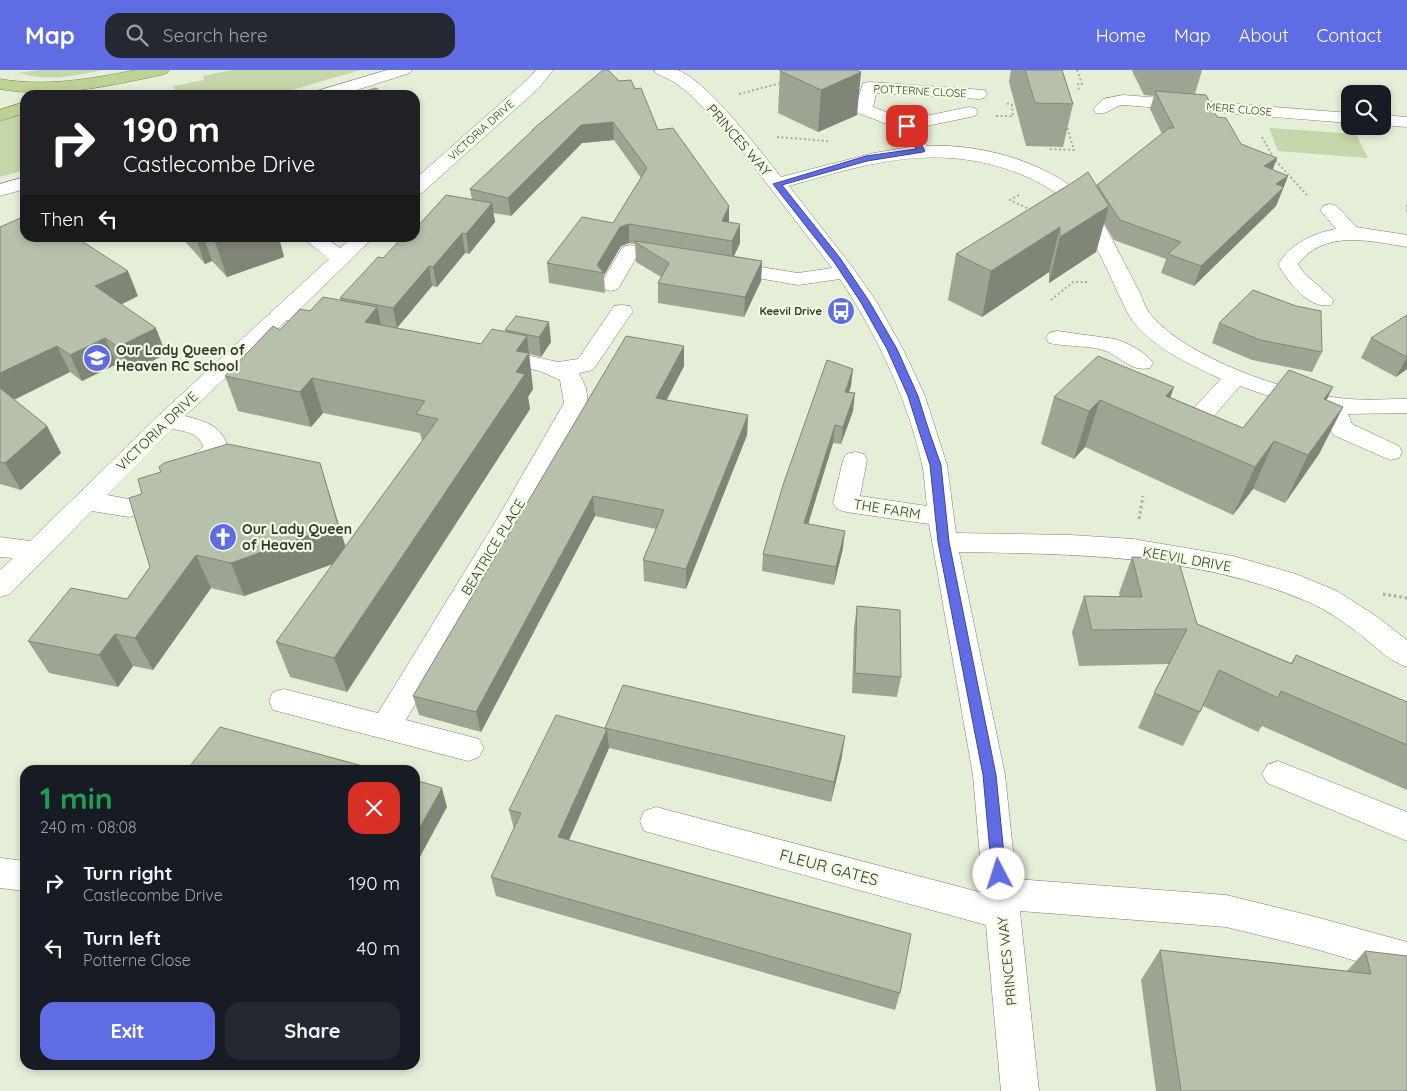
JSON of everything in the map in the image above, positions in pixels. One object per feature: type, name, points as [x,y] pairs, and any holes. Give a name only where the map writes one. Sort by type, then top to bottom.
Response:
[{"type":"main road","points":[[0,84],[25,88],[54,87],[161,70]]},
{"type":"main road","points":[[98,90],[176,70]]},
{"type":"main road","points":[[0,116],[20,109]]},
{"type":"street","points":[[339,90],[404,70]]},
{"type":"street","name":"VICTORIA DRIVE","points":[[420,185],[533,84],[545,70]]},
{"type":"street","name":"PRINCES WAY","points":[[671,74],[703,97],[740,137],[846,272],[892,349],[913,396],[935,465],[942,529],[989,775],[1020,1091]]},
{"type":"street","name":"POTTERNE CLOSE","points":[[907,126],[864,108],[869,87],[979,94]]},
{"type":"street","name":"MERE CLOSE","points":[[1102,109],[1111,101],[1123,100],[1341,117]]},
{"type":"street","points":[[921,151],[907,126],[915,122],[969,112]]},
{"type":"street","points":[[1391,121],[1407,122]]},
{"type":"street","points":[[777,184],[866,158],[921,151],[959,152],[1016,165],[1054,183],[1084,210],[1144,321],[1176,348],[1235,377],[1305,399],[1332,405],[1360,408],[1407,406]]},
{"type":"street","points":[[0,190],[20,184]]},
{"type":"street","points":[[1330,210],[1350,233]]},
{"type":"street","points":[[1323,300],[1295,277],[1288,264],[1292,256],[1322,239],[1350,233],[1407,241]]},
{"type":"street","points":[[319,242],[341,258]]},
{"type":"street","name":"VICTORIA DRIVE","points":[[0,587],[166,420],[359,242]]},
{"type":"street","points":[[611,285],[630,251],[798,279],[846,272]]},
{"type":"street","points":[[468,349],[558,369],[585,365],[622,311]]},
{"type":"street","points":[[282,313],[350,326]]},
{"type":"street","points":[[1057,338],[1107,344],[1116,347],[1135,370],[1149,356],[1176,348]]},
{"type":"street","name":"BEATRICE PLACE","points":[[386,726],[508,523],[576,403],[570,376],[558,369]]},
{"type":"street","points":[[1184,433],[1235,377]]},
{"type":"street","points":[[1332,405],[1342,429],[1390,452]]},
{"type":"street","points":[[86,501],[129,508],[150,502],[208,457],[216,448],[213,437],[206,432],[166,420]]},
{"type":"street","name":"THE FARM","points":[[856,460],[846,503],[942,529]]},
{"type":"street","name":"KEEVIL DRIVE","points":[[942,529],[1133,549],[1232,566],[1286,581],[1327,598],[1366,624],[1407,656]]},
{"type":"street","points":[[0,547],[36,551]]},
{"type":"street","points":[[284,701],[468,748]]},
{"type":"street","points":[[1278,774],[1407,827]]},
{"type":"street","name":"FLEUR GATES","points":[[656,821],[1002,904],[1226,911],[1312,932],[1407,959]]},
{"type":"street","points":[[0,873],[20,875]]},
{"type":"path","points":[[739,94],[786,82]]},
{"type":"path","points":[[1016,165],[1028,148],[1074,150],[1064,118],[1075,112],[1093,112],[1102,109]]},
{"type":"path","points":[[1249,109],[1275,160],[1318,207],[1330,210]]},
{"type":"path","points":[[1013,116],[1018,116]]},
{"type":"path","points":[[772,138],[787,137],[829,142]]},
{"type":"path","points":[[1051,300],[1073,282],[1123,282]]},
{"type":"green space","points":[[38,70],[102,70],[50,78],[19,73]]},
{"type":"green space","points":[[232,70],[360,70],[292,90],[175,90],[173,86],[204,80],[203,76]]},
{"type":"green space","points":[[20,112],[20,171],[0,177],[0,121]]},
{"type":"green space","points":[[1269,128],[1356,135],[1368,158],[1278,151]]},
{"type":"building","points":[[603,70],[608,70],[619,81],[631,80],[635,89],[641,88],[658,130],[673,128],[729,206],[722,221],[740,224],[732,241],[629,224],[620,227],[597,265],[604,273],[547,263],[582,217],[613,223],[647,168],[613,122],[581,125],[508,198],[470,189],[532,130]]},
{"type":"building","points":[[780,70],[856,70],[861,72],[821,90]]},
{"type":"building","points":[[1025,70],[1062,70],[1073,104],[1035,103]]},
{"type":"building","points":[[1155,91],[1206,95],[1217,117],[1226,118],[1241,144],[1277,158],[1264,166],[1288,176],[1276,184],[1284,187],[1201,266],[1168,254],[1181,242],[1120,220],[1097,185],[1169,128],[1174,128]]},
{"type":"building","points":[[1088,172],[1109,206],[1060,237],[1060,227],[991,271],[956,254],[1075,181]]},
{"type":"building","points":[[446,195],[492,203],[466,234],[462,233],[433,267],[429,266],[393,308],[340,298],[378,257],[383,258],[398,242],[420,242],[420,224]]},
{"type":"building","points":[[20,218],[20,242],[83,242],[128,271],[95,286],[156,328],[118,347],[105,338],[70,355],[57,346],[0,373],[0,227]]},
{"type":"building","points":[[636,241],[762,261],[745,297],[658,283],[669,263]]},
{"type":"building","points":[[1253,290],[1296,306],[1321,311],[1322,352],[1260,340],[1219,323]]},
{"type":"building","points":[[323,297],[377,307],[365,322],[481,344],[492,329],[527,336],[516,351],[529,353],[516,372],[525,374],[334,658],[276,642],[438,419],[416,414],[425,401],[312,378],[300,392],[225,376],[273,326],[280,330],[300,309],[310,311]]},
{"type":"building","points":[[1407,315],[1407,357],[1371,338]]},
{"type":"building","points":[[516,316],[549,322],[539,337],[505,330]]},
{"type":"building","points":[[626,336],[684,346],[656,398],[748,415],[686,569],[643,560],[664,510],[593,496],[476,712],[413,696]]},
{"type":"building","points":[[1098,356],[1174,387],[1166,396],[1243,428],[1289,370],[1333,387],[1324,399],[1343,407],[1308,455],[1274,441],[1255,467],[1100,400],[1089,411],[1054,397]]},
{"type":"building","points":[[827,360],[853,369],[845,392],[855,393],[843,427],[835,425],[804,523],[845,531],[836,567],[763,554],[783,485]]},
{"type":"building","points":[[0,388],[47,426],[5,463],[0,462]]},
{"type":"building","points":[[228,444],[320,463],[338,525],[231,563],[196,555],[135,638],[115,634],[99,655],[28,641],[71,588],[127,599],[150,567],[129,498],[142,494],[138,479],[161,472],[159,467],[164,463]]},
{"type":"building","points":[[1132,557],[1178,559],[1197,624],[1292,664],[1296,655],[1407,702],[1407,745],[1281,691],[1278,698],[1219,670],[1200,712],[1154,693],[1187,629],[1092,630],[1084,596],[1142,597]]},
{"type":"building","points":[[857,606],[900,610],[901,677],[855,673]]},
{"type":"building","points":[[623,685],[845,736],[834,782],[605,728]]},
{"type":"building","points":[[556,715],[607,729],[558,837],[911,934],[900,993],[491,877],[521,813],[509,810]]},
{"type":"building","points":[[220,727],[359,765],[191,765]]},
{"type":"building","points":[[420,781],[442,788],[420,827]]},
{"type":"building","points":[[1160,950],[1371,974],[1365,951],[1407,956],[1407,1091],[1181,1091]]},
{"type":"place","name":"Keevil Drive","points":[[841,311]]},
{"type":"place","name":"Our Lady Queen of Heaven RC School","points":[[97,358]]},
{"type":"place","name":"Our Lady Queen of Heaven","points":[[223,537]]},
{"type":"route","points":[[907,126],[921,151],[866,158],[777,184],[837,260],[865,301],[892,349],[913,396],[935,465],[944,542],[989,775],[999,874]]}]
